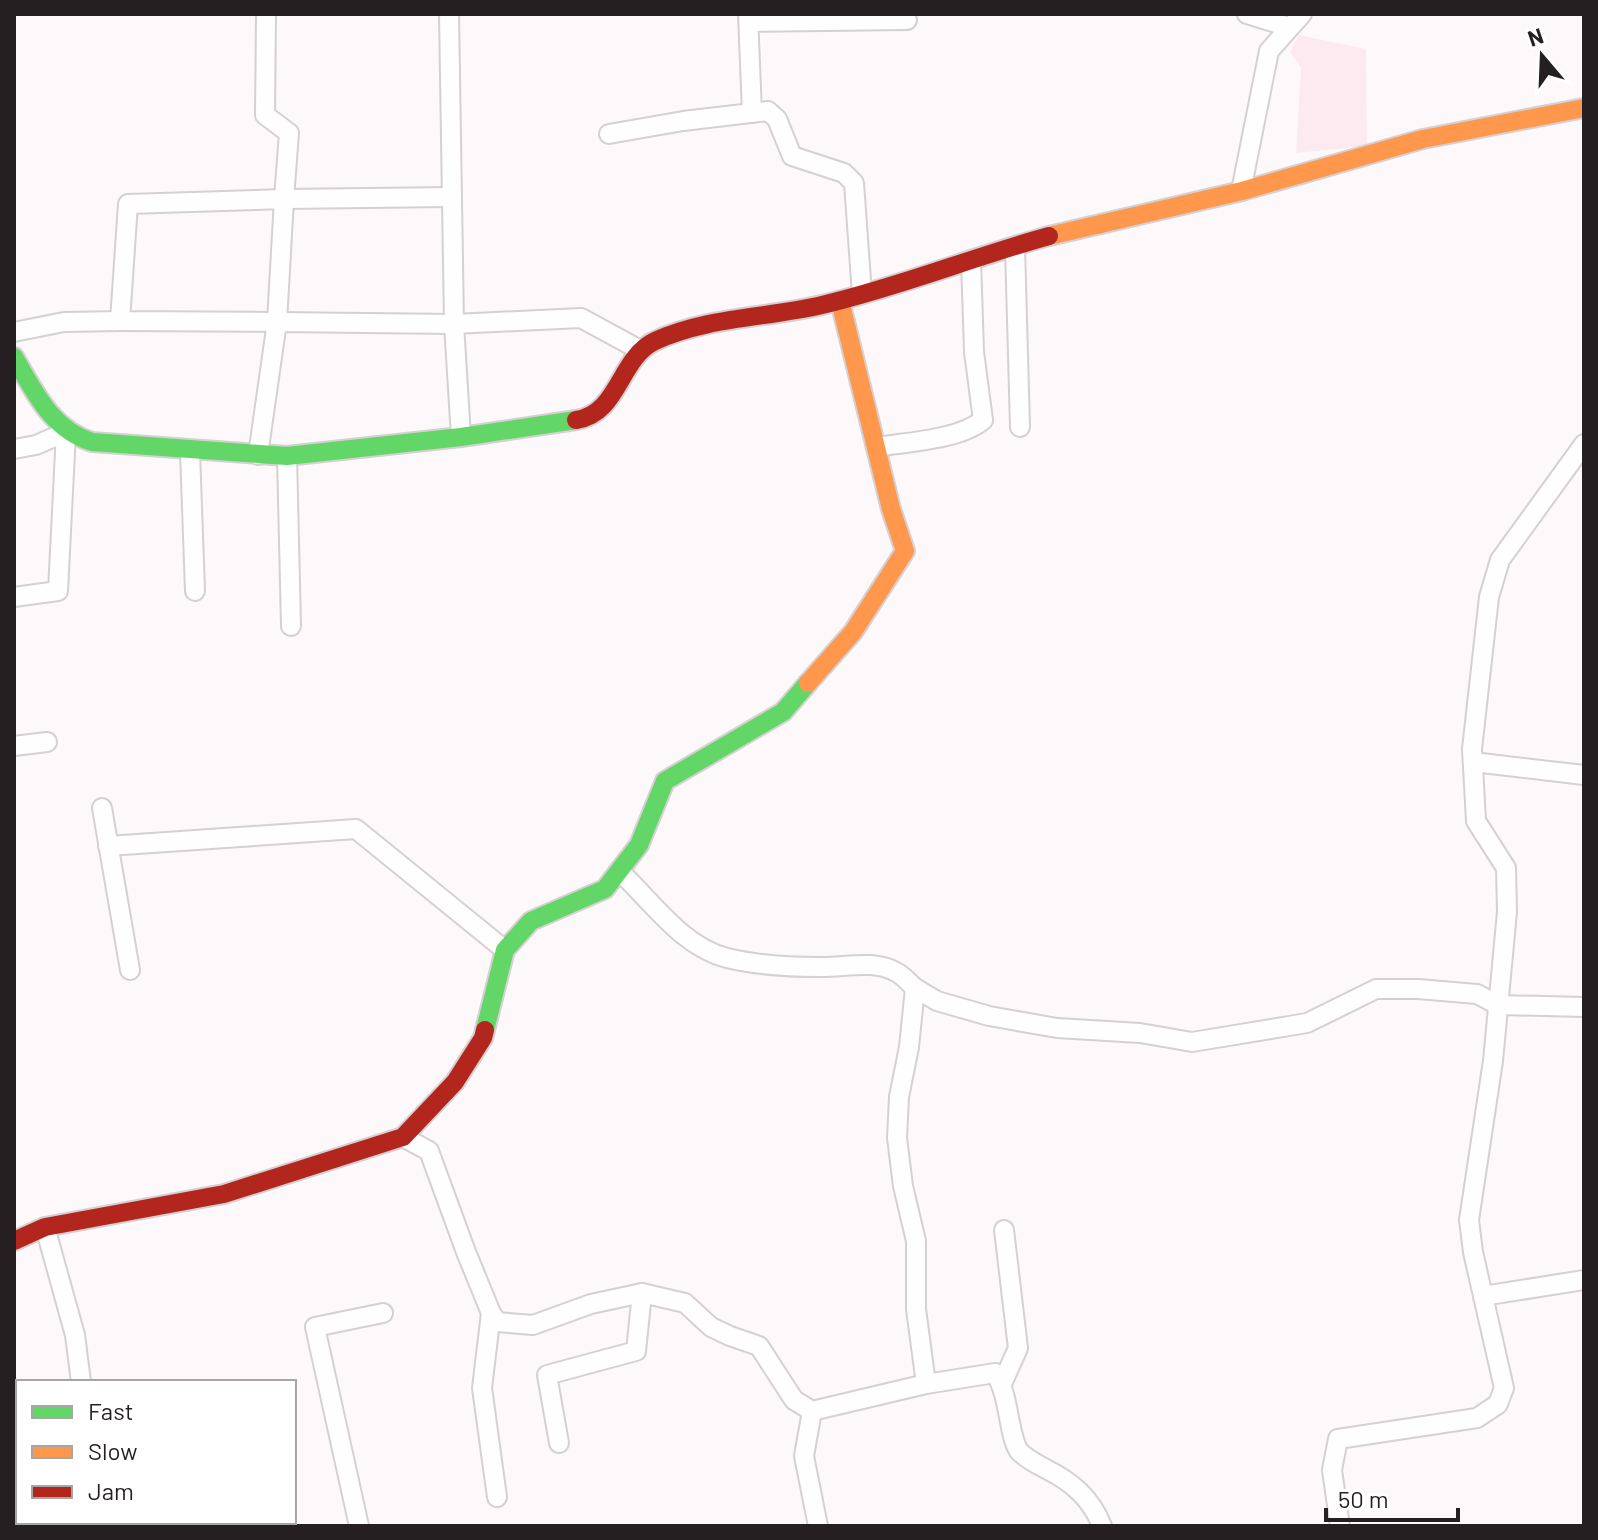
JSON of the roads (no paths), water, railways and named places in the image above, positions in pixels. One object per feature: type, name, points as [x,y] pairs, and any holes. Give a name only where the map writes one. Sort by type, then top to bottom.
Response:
[{"type":"main road","points":[[14,357],[66,432],[92,442],[287,456],[461,437],[584,419],[608,404],[640,350],[662,338],[726,321],[840,301],[1058,234],[1241,191],[1399,145],[1584,108]]},
{"type":"main road","points":[[14,1241],[45,1227],[224,1194],[403,1137],[455,1082],[483,1038],[505,950],[531,921],[605,889],[639,845],[665,781],[783,712],[853,632],[905,551],[891,509],[840,301]]},
{"type":"street","points":[[258,455],[277,322],[289,133],[265,115],[266,14]]},
{"type":"street","points":[[449,14],[454,324],[461,437]]},
{"type":"street","points":[[1247,14],[1296,21]]},
{"type":"street","points":[[752,113],[749,18],[907,20]]},
{"type":"street","points":[[1241,191],[1269,51],[1296,21]]},
{"type":"street","points":[[609,134],[768,111],[777,119],[792,156],[844,173],[854,183],[862,294]]},
{"type":"street","points":[[120,321],[128,204],[452,197]]},
{"type":"street","points":[[1015,247],[1020,427]]},
{"type":"street","points":[[876,447],[956,433],[973,428],[983,420],[974,352],[971,260]]},
{"type":"street","points":[[14,332],[64,322],[454,324],[581,318],[640,350]]},
{"type":"street","points":[[14,449],[36,445],[66,432],[58,591],[14,597]]},
{"type":"street","points":[[1340,1526],[1332,1470],[1338,1439],[1477,1418],[1498,1404],[1504,1388],[1469,1220],[1493,1061],[1507,912],[1506,868],[1476,821],[1473,762],[1489,597],[1500,560],[1584,444]]},
{"type":"street","points":[[190,451],[195,591]]},
{"type":"street","points":[[287,456],[291,626]]},
{"type":"street","points":[[14,746],[47,742]]},
{"type":"street","points":[[1473,762],[1584,775]]},
{"type":"street","points":[[102,808],[130,970]]},
{"type":"street","points":[[108,846],[356,829],[505,950]]},
{"type":"street","points":[[619,871],[645,895],[666,921],[688,938],[725,957],[820,968],[872,965],[896,971],[915,988],[937,1001],[989,1016],[1057,1028],[1140,1033],[1192,1042],[1307,1023],[1376,989],[1477,994],[1498,1005],[1584,1007]]},
{"type":"street","points":[[915,988],[909,1047],[899,1097],[897,1138],[903,1186],[916,1241],[916,1309],[926,1384]]},
{"type":"street","points":[[403,1137],[429,1151],[497,1322],[533,1325],[591,1304],[642,1293],[685,1303],[711,1327],[759,1346],[794,1400],[812,1411],[926,1384],[995,1373],[1002,1384],[1018,1450],[1033,1463],[1072,1484],[1090,1502],[1102,1526]]},
{"type":"street","points":[[45,1227],[75,1335],[81,1380]]},
{"type":"street","points":[[1002,1384],[1018,1348],[1004,1230]]},
{"type":"street","points":[[1483,1296],[1584,1280]]},
{"type":"street","points":[[559,1443],[547,1375],[636,1351],[642,1293]]},
{"type":"street","points":[[359,1526],[315,1327],[383,1313]]},
{"type":"street","points":[[491,1313],[482,1388],[497,1497]]},
{"type":"street","points":[[812,1411],[804,1456],[818,1526]]}]
